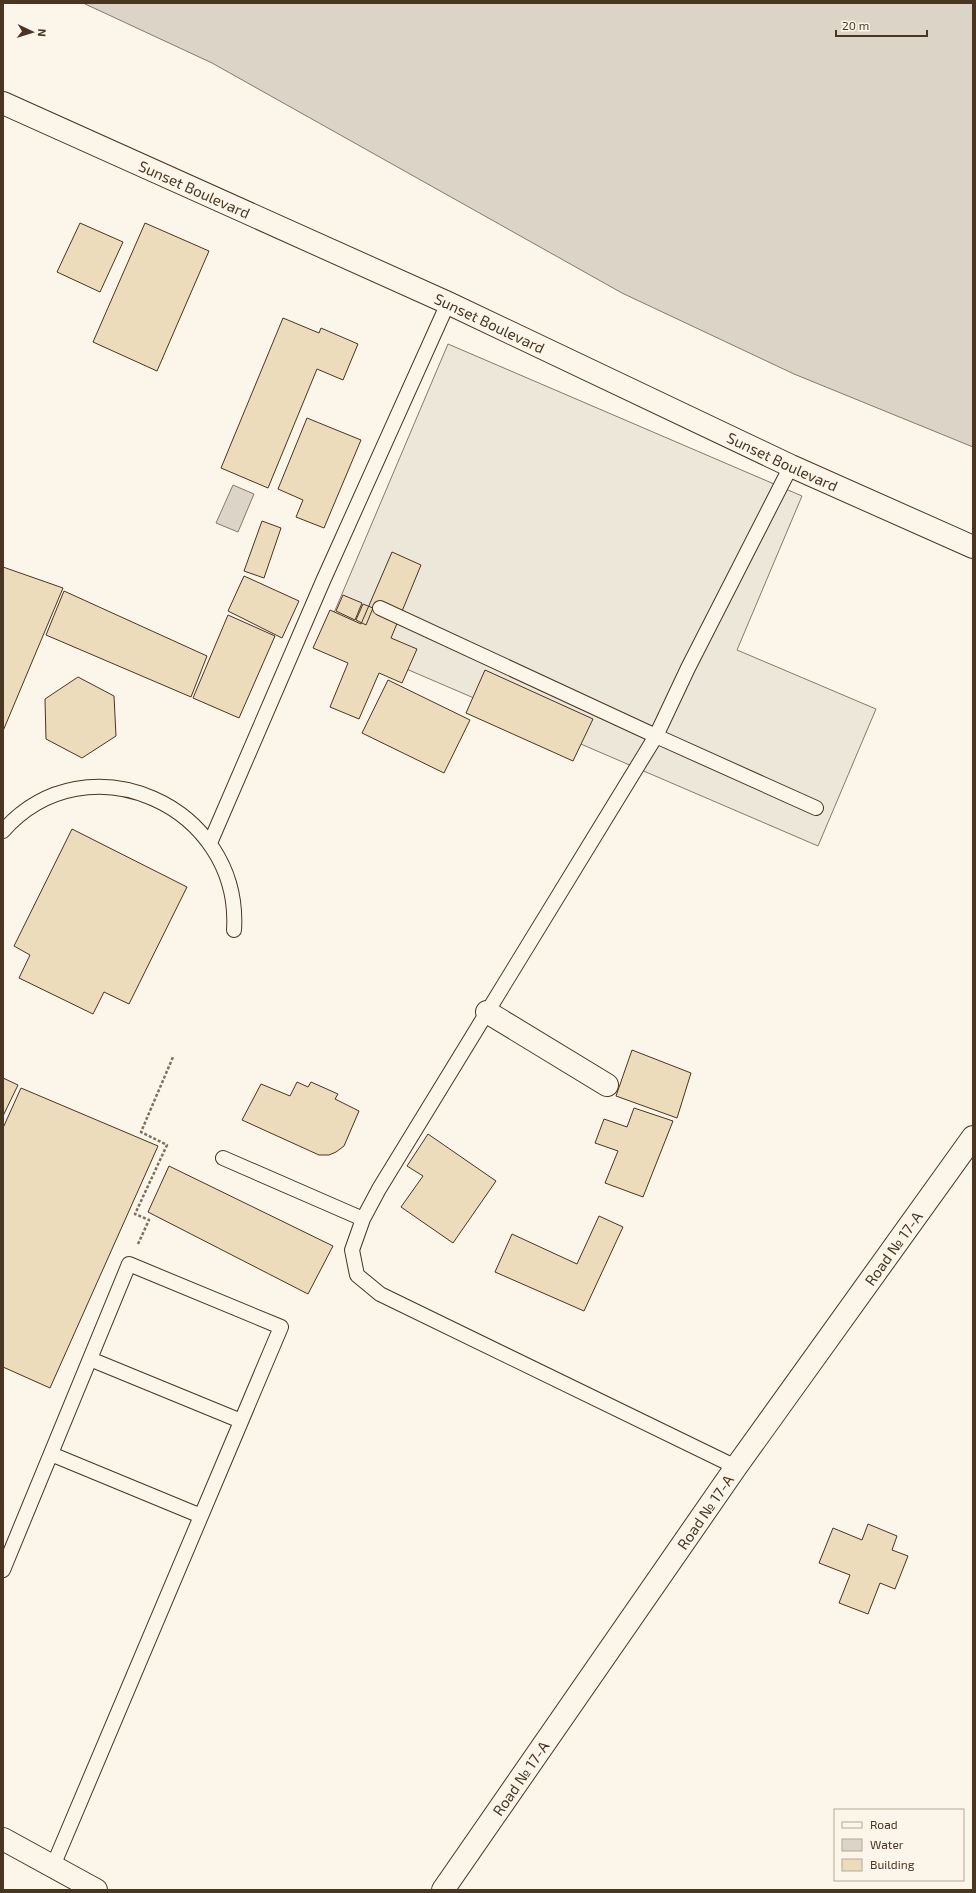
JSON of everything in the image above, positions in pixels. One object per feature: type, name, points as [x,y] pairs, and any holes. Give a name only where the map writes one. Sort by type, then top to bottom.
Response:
[{"type":"street","name":"Sunset Boulevard","points":[[3,103],[448,303],[791,466],[973,547]]},
{"type":"street","points":[[487,1012],[607,1085]]},
{"type":"street","name":"Road № 17-A","points":[[443,1890],[736,1467],[973,1138]]},
{"type":"street","points":[[3,1839],[96,1890]]},
{"type":"lane","points":[[210,843],[323,581],[448,303]]},
{"type":"lane","points":[[736,1467],[380,1294],[357,1276],[352,1250],[363,1219],[487,1012],[656,736],[688,668],[791,466]]},
{"type":"lane","points":[[380,608],[656,736],[816,808]]},
{"type":"lane","points":[[3,831],[14,818],[46,798],[81,788],[118,787],[153,797],[185,816],[210,843],[227,876],[235,912],[234,930]]},
{"type":"lane","points":[[223,1158],[363,1219]]},
{"type":"lane","points":[[3,1570],[129,1264],[281,1327],[53,1866]]},
{"type":"lane","points":[[90,1359],[241,1421]]},
{"type":"lane","points":[[51,1454],[201,1516]]},
{"type":"path","points":[[129,1264],[149,1220],[135,1214],[167,1145],[141,1132],[173,1057]]},
{"type":"shaded area","points":[[448,344],[802,496],[737,650],[876,709],[818,846],[325,634]]},
{"type":"water","points":[[83,3],[973,3],[973,447],[794,374],[622,293],[212,63]]},
{"type":"water","points":[[233,485],[254,494],[238,532],[216,523]]},
{"type":"building","points":[[80,223],[123,242],[100,292],[57,272]]},
{"type":"building","points":[[145,223],[209,251],[157,371],[93,342]]},
{"type":"building","points":[[283,318],[319,333],[321,328],[358,344],[343,380],[317,369],[268,488],[221,468]]},
{"type":"building","points":[[307,418],[361,440],[324,528],[296,517],[303,500],[278,489]]},
{"type":"building","points":[[262,521],[281,528],[264,578],[244,571]]},
{"type":"building","points":[[392,552],[421,565],[391,638],[417,649],[402,683],[379,673],[359,719],[330,707],[348,663],[313,648],[330,610],[361,624]]},
{"type":"building","points":[[3,567],[63,588],[3,731]]},
{"type":"building","points":[[244,576],[299,601],[282,638],[228,611]]},
{"type":"building","points":[[64,591],[207,656],[191,697],[46,635]]},
{"type":"building","points":[[343,595],[362,603],[355,620],[336,611]]},
{"type":"building","points":[[363,604],[373,608],[366,625],[356,620]]},
{"type":"building","points":[[228,615],[275,636],[239,718],[193,698]]},
{"type":"building","points":[[485,670],[593,719],[573,761],[466,713]]},
{"type":"building","points":[[78,677],[114,696],[116,736],[82,758],[46,739],[45,699]]},
{"type":"building","points":[[388,680],[470,720],[444,773],[362,733]]},
{"type":"building","points":[[72,829],[187,887],[129,1004],[104,992],[93,1014],[19,978],[30,955],[14,946]]},
{"type":"building","points":[[632,1050],[691,1073],[677,1118],[616,1096]]},
{"type":"building","points":[[3,1078],[18,1085],[3,1116]]},
{"type":"building","points":[[297,1082],[308,1087],[311,1082],[338,1094],[335,1099],[359,1111],[344,1146],[336,1152],[329,1155],[319,1155],[242,1120],[261,1084],[290,1096]]},
{"type":"building","points":[[21,1088],[158,1146],[50,1388],[3,1367],[3,1128]]},
{"type":"building","points":[[634,1108],[673,1121],[643,1197],[605,1183],[618,1151],[595,1143],[604,1119],[627,1127]]},
{"type":"building","points":[[428,1134],[496,1181],[453,1243],[401,1207],[423,1176],[407,1166]]},
{"type":"building","points":[[169,1166],[333,1246],[308,1294],[148,1212]]},
{"type":"building","points":[[599,1216],[623,1227],[584,1311],[495,1272],[512,1234],[577,1264]]},
{"type":"building","points":[[868,1524],[897,1536],[892,1550],[908,1556],[895,1589],[880,1583],[868,1614],[839,1603],[850,1575],[819,1563],[833,1528],[862,1540]]}]
